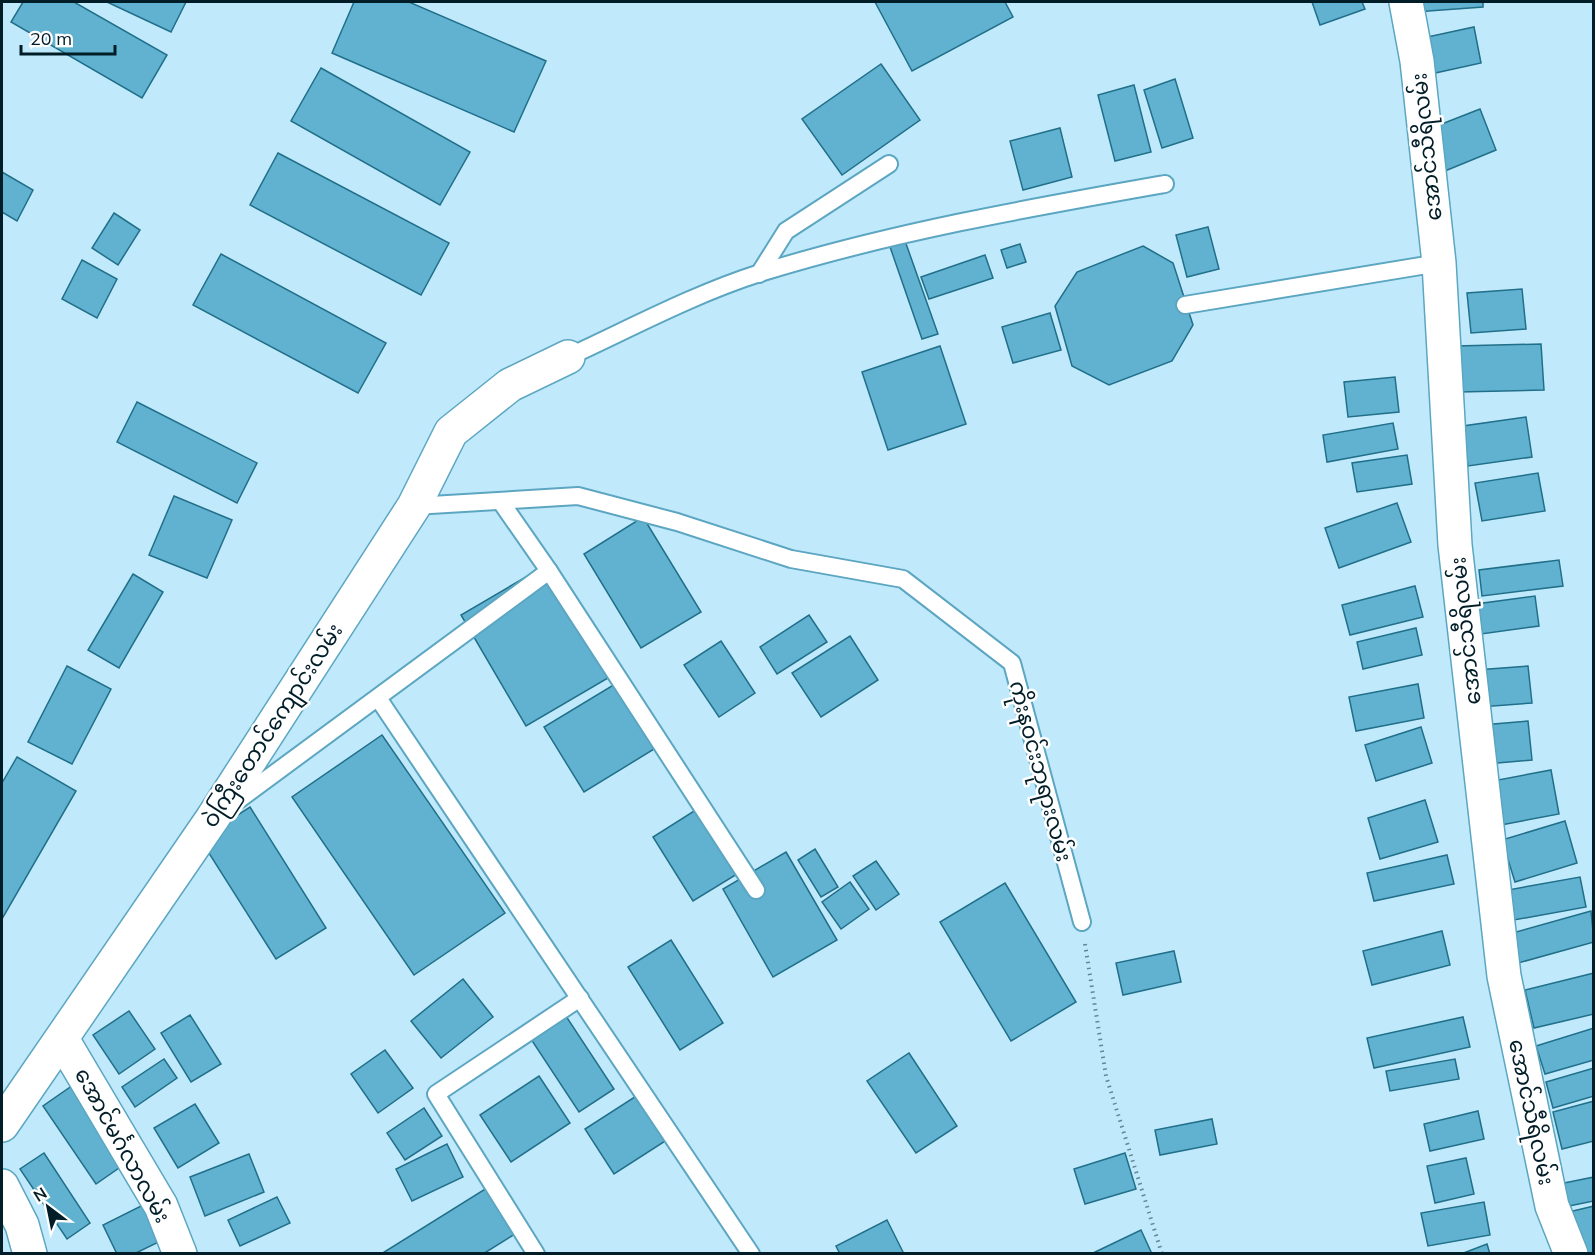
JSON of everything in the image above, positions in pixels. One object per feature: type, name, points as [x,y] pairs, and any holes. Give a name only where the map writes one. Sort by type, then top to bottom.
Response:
[{"type":"street","name":"အောင်သီရိလမ်း","points":[[1406,2],[1417,61],[1439,263],[1455,545],[1504,976],[1552,1206],[1571,1254]]},
{"type":"street","name":"ဝဲကြီးတောင်ကျောင်းလမ်း","points":[[2,1125],[212,819],[414,506],[451,432],[510,385],[568,357]]},
{"type":"street","name":"အောင်မင်္ဂလာလမ်း","points":[[62,1039],[161,1206],[180,1254]]},
{"type":"street","points":[[2,1186],[22,1225],[30,1254]]},
{"type":"lane","points":[[759,274],[786,231],[889,164]]},
{"type":"lane","points":[[568,357],[656,316],[759,274],[977,217],[1165,184]]},
{"type":"lane","points":[[1185,305],[1439,263]]},
{"type":"lane","name":"ကိုးနဝင်းဘုရားလမ်း","points":[[414,506],[578,496],[677,522],[791,559],[903,579],[1012,663],[1082,922]]},
{"type":"lane","points":[[501,502],[756,890]]},
{"type":"lane","points":[[212,819],[549,572]]},
{"type":"lane","points":[[378,698],[751,1254]]},
{"type":"lane","points":[[536,1254],[436,1095],[580,998]]},
{"type":"path","points":[[1082,922],[1106,1076],[1162,1254]]},
{"type":"building","points":[[23,2],[74,2],[167,55],[142,98],[11,22]]},
{"type":"building","points":[[107,2],[186,2],[171,32]]},
{"type":"building","points":[[354,2],[409,2],[546,61],[514,132],[332,53]]},
{"type":"building","points":[[875,2],[1005,2],[1013,17],[912,71]]},
{"type":"building","points":[[1312,2],[1362,2],[1365,9],[1320,25]]},
{"type":"building","points":[[1414,2],[1483,2],[1483,7],[1415,12]]},
{"type":"building","points":[[1474,27],[1481,63],[1426,75],[1418,39]]},
{"type":"building","points":[[881,64],[920,120],[842,175],[802,119]]},
{"type":"building","points":[[321,68],[470,152],[440,205],[291,121]]},
{"type":"building","points":[[1175,79],[1193,138],[1162,148],[1144,90]]},
{"type":"building","points":[[1134,85],[1151,152],[1115,161],[1098,95]]},
{"type":"building","points":[[1480,109],[1496,150],[1445,171],[1429,129]]},
{"type":"building","points":[[1060,128],[1072,177],[1023,190],[1010,141]]},
{"type":"building","points":[[278,153],[449,243],[421,295],[250,205]]},
{"type":"building","points":[[2,172],[33,190],[17,221],[2,212]]},
{"type":"building","points":[[114,213],[140,230],[118,265],[92,248]]},
{"type":"building","points":[[1208,227],[1219,269],[1187,277],[1176,235]]},
{"type":"building","points":[[904,238],[938,334],[922,339],[889,244]]},
{"type":"building","points":[[1020,244],[1026,262],[1007,268],[1001,250]]},
{"type":"building","points":[[1143,246],[1173,263],[1193,325],[1172,361],[1109,385],[1072,366],[1055,306],[1077,272]]},
{"type":"building","points":[[221,254],[386,343],[358,393],[193,305]]},
{"type":"building","points":[[985,255],[993,278],[929,299],[921,277]]},
{"type":"building","points":[[82,260],[117,279],[97,318],[62,299]]},
{"type":"building","points":[[1522,289],[1526,329],[1471,333],[1467,293]]},
{"type":"building","points":[[1050,313],[1061,350],[1013,363],[1002,327]]},
{"type":"building","points":[[1541,344],[1544,390],[1459,392],[1456,346]]},
{"type":"building","points":[[940,346],[966,424],[888,450],[862,372]]},
{"type":"building","points":[[1395,377],[1399,412],[1348,417],[1344,382]]},
{"type":"building","points":[[137,402],[257,463],[237,503],[117,442]]},
{"type":"building","points":[[1526,417],[1532,457],[1468,466],[1463,426]]},
{"type":"building","points":[[1393,423],[1398,449],[1327,462],[1323,435]]},
{"type":"building","points":[[1407,455],[1412,484],[1357,492],[1352,463]]},
{"type":"building","points":[[1538,473],[1545,511],[1482,521],[1475,483]]},
{"type":"building","points":[[174,496],[232,520],[207,578],[149,555]]},
{"type":"building","points":[[1397,503],[1411,542],[1339,568],[1325,528]]},
{"type":"building","points":[[643,517],[701,612],[641,648],[584,554]]},
{"type":"building","points":[[1559,560],[1563,586],[1482,596],[1479,570]]},
{"type":"building","points":[[543,567],[608,678],[526,726],[461,615]]},
{"type":"building","points":[[133,574],[163,592],[119,668],[88,650]]},
{"type":"building","points":[[1415,586],[1423,617],[1350,635],[1342,605]]},
{"type":"building","points":[[1535,596],[1539,626],[1481,634],[1476,604]]},
{"type":"building","points":[[809,615],[827,642],[777,674],[760,647]]},
{"type":"building","points":[[1416,628],[1422,655],[1363,669],[1357,642]]},
{"type":"building","points":[[850,636],[878,680],[821,717],[792,673]]},
{"type":"building","points":[[721,641],[755,693],[719,717],[684,665]]},
{"type":"building","points":[[67,666],[111,689],[72,764],[28,742]]},
{"type":"building","points":[[1528,666],[1532,703],[1480,707],[1476,670]]},
{"type":"building","points":[[620,681],[659,746],[584,792],[544,727]]},
{"type":"building","points":[[1418,684],[1424,718],[1356,731],[1349,697]]},
{"type":"building","points":[[1528,721],[1532,760],[1486,764],[1482,725]]},
{"type":"building","points":[[1421,727],[1432,763],[1376,781],[1365,745]]},
{"type":"building","points":[[382,735],[505,913],[414,975],[292,797]]},
{"type":"building","points":[[17,757],[76,791],[2,919],[2,783]]},
{"type":"building","points":[[1551,770],[1559,814],[1490,827],[1482,783]]},
{"type":"building","points":[[1425,800],[1438,842],[1380,859],[1368,818]]},
{"type":"building","points":[[702,806],[742,871],[693,901],[653,837]]},
{"type":"building","points":[[250,807],[326,928],[276,959],[200,839]]},
{"type":"building","points":[[1565,821],[1577,863],[1515,882],[1502,840]]},
{"type":"building","points":[[815,849],[838,887],[821,897],[798,860]]},
{"type":"building","points":[[786,852],[837,940],[773,977],[723,889]]},
{"type":"building","points":[[1447,855],[1454,884],[1374,901],[1367,873]]},
{"type":"building","points":[[876,861],[899,894],[876,910],[853,876]]},
{"type":"building","points":[[1580,877],[1586,907],[1514,920],[1508,890]]},
{"type":"building","points":[[850,882],[869,909],[841,929],[822,902]]},
{"type":"building","points":[[1005,883],[1076,1002],[1011,1041],[940,922]]},
{"type":"building","points":[[1591,911],[1594,942],[1511,965],[1502,936]]},
{"type":"building","points":[[1442,931],[1450,965],[1372,985],[1363,951]]},
{"type":"building","points":[[671,940],[723,1023],[680,1050],[628,967]]},
{"type":"building","points":[[1174,951],[1181,982],[1123,995],[1116,963]]},
{"type":"building","points":[[1594,973],[1594,1014],[1534,1028],[1525,990]]},
{"type":"building","points":[[463,979],[493,1017],[441,1058],[411,1021]]},
{"type":"building","points":[[558,1004],[614,1089],[579,1112],[523,1027]]},
{"type":"building","points":[[129,1011],[155,1049],[119,1074],[93,1035]]},
{"type":"building","points":[[190,1015],[221,1064],[191,1082],[161,1033]]},
{"type":"building","points":[[1463,1017],[1470,1047],[1374,1068],[1367,1038]]},
{"type":"building","points":[[1594,1028],[1594,1060],[1545,1074],[1536,1046]]},
{"type":"building","points":[[385,1050],[413,1088],[378,1113],[351,1074]]},
{"type":"building","points":[[909,1053],[957,1126],[916,1153],[867,1081]]},
{"type":"building","points":[[164,1059],[177,1078],[135,1107],[122,1087]]},
{"type":"building","points":[[1455,1059],[1459,1079],[1390,1091],[1386,1071]]},
{"type":"building","points":[[1594,1068],[1594,1096],[1553,1108],[1546,1082]]},
{"type":"building","points":[[539,1076],[570,1123],[511,1162],[480,1115]]},
{"type":"building","points":[[76,1083],[129,1161],[96,1184],[43,1106]]},
{"type":"building","points":[[644,1091],[673,1136],[614,1174],[585,1129]]},
{"type":"building","points":[[1594,1101],[1594,1141],[1562,1149],[1553,1112]]},
{"type":"building","points":[[195,1104],[219,1143],[178,1168],[154,1128]]},
{"type":"building","points":[[424,1108],[442,1136],[405,1160],[387,1133]]},
{"type":"building","points":[[1478,1111],[1484,1139],[1430,1151],[1424,1124]]},
{"type":"building","points":[[1212,1119],[1217,1144],[1160,1155],[1155,1130]]},
{"type":"building","points":[[447,1144],[463,1177],[412,1201],[396,1169]]},
{"type":"building","points":[[44,1153],[90,1223],[67,1239],[20,1169]]},
{"type":"building","points":[[1125,1153],[1136,1189],[1085,1204],[1074,1169]]},
{"type":"building","points":[[249,1154],[264,1192],[205,1216],[190,1177]]},
{"type":"building","points":[[1466,1158],[1474,1194],[1435,1203],[1427,1166]]},
{"type":"building","points":[[1594,1177],[1594,1201],[1549,1210],[1544,1187]]},
{"type":"building","points":[[490,1186],[518,1232],[483,1254],[381,1254]]},
{"type":"building","points":[[277,1197],[290,1223],[240,1246],[228,1220]]},
{"type":"building","points":[[153,1200],[171,1236],[134,1254],[117,1254],[103,1225]]},
{"type":"building","points":[[1484,1202],[1490,1235],[1428,1246],[1421,1213]]},
{"type":"building","points":[[1594,1206],[1594,1254],[1566,1254],[1556,1215]]},
{"type":"building","points":[[887,1220],[904,1254],[840,1254],[836,1246]]},
{"type":"building","points":[[1141,1230],[1152,1254],[1091,1254]]},
{"type":"building","points":[[1487,1244],[1490,1254],[1461,1254]]}]
